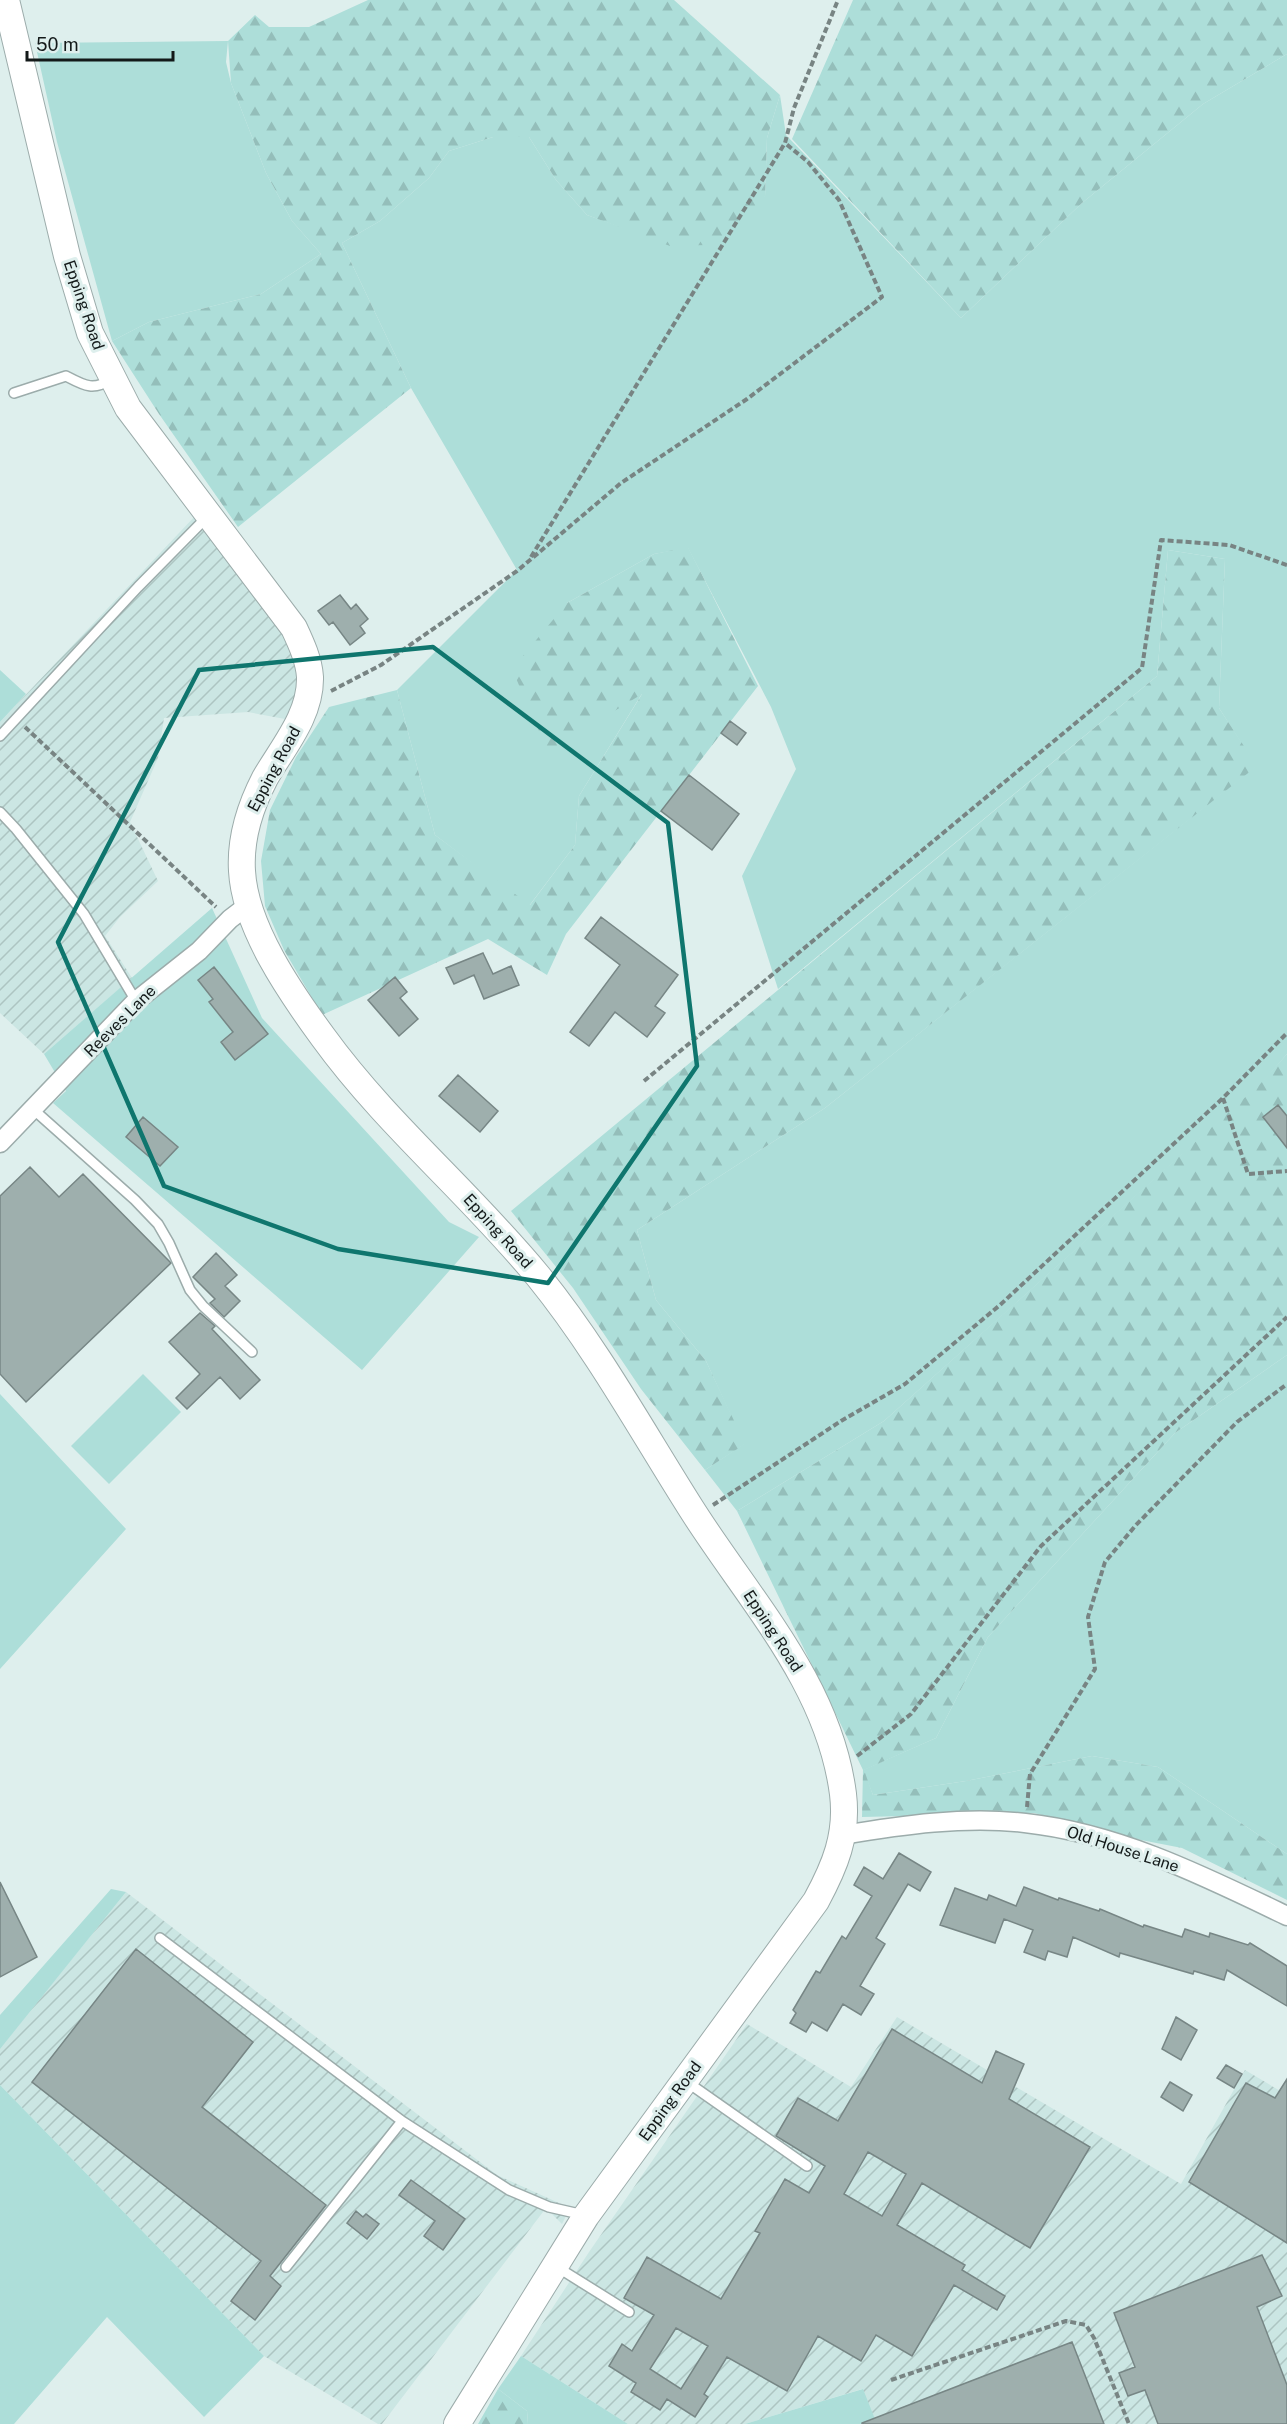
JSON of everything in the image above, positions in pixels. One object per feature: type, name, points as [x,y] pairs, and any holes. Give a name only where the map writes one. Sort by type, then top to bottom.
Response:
[{"type":"main road","name":"Epping Road","points":[[6,0],[67,256],[90,333],[128,408],[294,628],[304,651],[310,676],[308,700],[301,719],[265,780],[250,811],[243,841],[238,913],[261,940],[323,1038],[375,1101],[478,1208],[539,1277],[610,1374],[695,1515],[789,1652],[818,1704],[843,1796],[843,1835],[834,1867],[816,1900],[586,2216],[457,2424]]},
{"type":"street","name":"Reeves Lane","points":[[0,1143],[136,1001],[199,951],[238,913]]},
{"type":"street","name":"Old House Lane","points":[[843,1835],[928,1823],[976,1821],[1025,1823],[1082,1833],[1152,1855],[1287,1916]]},
{"type":"lane","points":[[14,393],[66,376],[82,385],[99,387],[112,379]]},
{"type":"lane","points":[[0,736],[138,586],[209,515]]},
{"type":"lane","points":[[0,812],[84,914],[136,1001]]},
{"type":"lane","points":[[34,1110],[135,1200],[158,1224],[190,1290],[203,1306],[252,1352]]},
{"type":"lane","points":[[160,1938],[402,2121],[509,2190],[549,2207],[586,2216]]},
{"type":"lane","points":[[685,2081],[807,2166]]},
{"type":"lane","points":[[286,2267],[402,2121]]},
{"type":"lane","points":[[555,2266],[628,2312]]},
{"type":"path","points":[[529,560],[785,143],[794,108],[838,0]]},
{"type":"path","points":[[308,700],[340,687],[381,664],[517,571],[621,483],[747,399],[882,297],[839,200],[808,162],[785,143]]},
{"type":"path","points":[[644,1081],[1142,668],[1161,540],[1229,546],[1287,565]]},
{"type":"path","points":[[15,718],[238,913]]},
{"type":"path","points":[[695,1515],[733,1493],[841,1421],[905,1384],[1000,1305],[1223,1098],[1287,1033]]},
{"type":"path","points":[[1223,1098],[1248,1174],[1287,1171]]},
{"type":"path","points":[[838,1772],[911,1714],[1041,1546],[1287,1317]]},
{"type":"path","points":[[1025,1823],[1030,1774],[1095,1668],[1088,1617],[1105,1562],[1136,1525],[1237,1422],[1287,1384]]},
{"type":"path","points":[[891,2380],[1066,2321],[1086,2325],[1094,2338],[1129,2424]]},
{"type":"highlighted area","points":[[433,647],[668,823],[697,1066],[548,1283],[338,1249],[164,1186],[58,942],[199,670]]},
{"type":"shaded area","points":[[197,514],[288,635],[301,691],[285,719],[248,712],[164,718],[158,758],[130,822],[158,881],[120,917],[105,936],[132,978],[44,1054],[0,1013],[0,722]]},
{"type":"shaded area","points":[[126,1892],[497,2175],[570,2208],[562,2224],[546,2208],[382,2424],[378,2424],[264,2356],[0,2085],[0,2048]]},
{"type":"shaded area","points":[[897,2017],[1181,2184],[1245,2070],[1287,2095],[1287,2424],[877,2424],[862,2389],[745,2424],[628,2424],[521,2356],[589,2252],[747,2024],[851,2087]]},
{"type":"green space","points":[[368,0],[674,0],[780,95],[767,138],[765,196],[742,232],[707,245],[670,246],[587,215],[556,180],[529,137],[493,137],[449,151],[429,178],[380,221],[342,243],[411,388],[238,527],[159,414],[112,341],[149,322],[261,294],[321,254],[292,221],[266,173],[231,83],[228,41],[255,15],[269,27],[309,27]]},
{"type":"green space","points":[[853,0],[1287,0],[1287,54],[1203,104],[1082,203],[961,318],[792,139]]},
{"type":"green space","points":[[228,41],[226,62],[231,83],[266,173],[292,221],[321,254],[261,294],[149,322],[112,341],[57,142],[35,43]]},
{"type":"green space","points":[[1287,54],[1287,1054],[1262,1083],[884,1421],[737,1511],[705,1470],[744,1444],[706,1361],[656,1300],[637,1230],[825,1108],[1256,766],[1219,708],[1225,559],[1168,550],[1157,676],[778,989],[742,876],[796,769],[771,707],[688,548],[654,554],[567,603],[643,692],[579,796],[575,845],[529,906],[435,835],[397,690],[517,570],[411,388],[342,243],[380,221],[429,178],[449,151],[493,137],[529,137],[556,180],[587,215],[624,228],[765,196],[767,138],[780,95],[786,135],[961,318],[1082,203],[1203,104]]},
{"type":"green space","points":[[688,547],[758,686],[566,934],[547,975],[488,939],[322,1015],[284,950],[265,906],[261,861],[270,810],[296,757],[329,707],[397,690],[435,835],[530,905],[575,845],[579,796],[642,694],[548,752],[512,669],[567,603],[654,554]]},
{"type":"green space","points":[[1168,550],[1225,559],[1219,708],[1257,766],[825,1108],[637,1230],[656,1300],[706,1361],[745,1444],[705,1470],[641,1389],[573,1288],[511,1211],[1157,676]]},
{"type":"green space","points":[[0,670],[26,694],[0,722]]},
{"type":"green space","points":[[212,908],[262,1018],[449,1222],[479,1237],[362,1370],[53,1103],[66,1091],[44,1054]]},
{"type":"green space","points":[[1287,1054],[1287,1355],[1175,1433],[988,1637],[936,1738],[864,1770],[873,1795],[966,1781],[1092,1756],[1158,1767],[1287,1854],[1287,1900],[1182,1848],[1034,1813],[862,1817],[863,1770],[737,1511],[884,1421],[1261,1083]]},
{"type":"green space","points":[[1287,1355],[1287,1854],[1158,1767],[1092,1756],[966,1781],[873,1795],[863,1770],[936,1738],[988,1637],[1175,1433]]},
{"type":"green space","points":[[143,1374],[181,1412],[109,1484],[71,1446]]},
{"type":"green space","points":[[0,1394],[126,1529],[0,1669]]},
{"type":"green space","points":[[111,1889],[126,1892],[0,2049],[0,2015]]},
{"type":"green space","points":[[0,2085],[264,2356],[204,2417],[107,2317],[14,2424],[0,2424]]},
{"type":"green space","points":[[521,2356],[628,2424],[528,2424],[527,2411],[498,2389]]},
{"type":"green space","points":[[498,2389],[527,2411],[528,2424],[478,2424]]},
{"type":"green space","points":[[863,2389],[877,2424],[745,2424]]},
{"type":"building","points":[[340,595],[351,609],[356,604],[368,619],[360,626],[365,633],[350,645],[333,622],[329,625],[318,611]]},
{"type":"building","points":[[730,721],[746,733],[737,745],[721,733]]},
{"type":"building","points":[[689,775],[739,814],[712,850],[661,811]]},
{"type":"building","points":[[601,917],[678,975],[655,1006],[665,1013],[647,1037],[615,1012],[589,1046],[570,1032],[620,965],[585,938]]},
{"type":"building","points":[[483,953],[493,974],[511,966],[519,985],[484,999],[474,975],[454,984],[446,968]]},
{"type":"building","points":[[214,967],[268,1034],[235,1060],[221,1042],[233,1032],[209,1002],[213,999],[198,980]]},
{"type":"building","points":[[395,977],[407,992],[400,998],[418,1019],[399,1036],[368,1000]]},
{"type":"building","points":[[458,1075],[498,1111],[480,1132],[439,1096]]},
{"type":"building","points":[[1278,1105],[1287,1116],[1287,1148],[1263,1117]]},
{"type":"building","points":[[143,1117],[178,1147],[160,1166],[126,1137]]},
{"type":"building","points":[[30,1167],[59,1197],[83,1174],[171,1263],[26,1402],[0,1374],[0,1196]]},
{"type":"building","points":[[216,1253],[237,1275],[225,1286],[240,1301],[224,1317],[210,1303],[215,1299],[193,1277]]},
{"type":"building","points":[[200,1313],[215,1326],[212,1329],[260,1380],[240,1399],[220,1377],[187,1409],[176,1398],[200,1374],[169,1342]]},
{"type":"building","points":[[899,1853],[931,1872],[920,1891],[908,1884],[876,1938],[885,1944],[860,1986],[874,1994],[861,2015],[843,2004],[827,2031],[812,2022],[806,2032],[790,2023],[796,2013],[793,2010],[816,1971],[820,1973],[842,1936],[846,1939],[872,1896],[854,1885],[864,1867],[883,1879]]},
{"type":"building","points":[[0,1882],[37,1957],[0,1977]]},
{"type":"building","points":[[1024,1887],[1058,1900],[1059,1898],[1099,1911],[1100,1909],[1143,1927],[1144,1925],[1182,1937],[1185,1929],[1209,1937],[1210,1933],[1248,1945],[1250,1943],[1287,1966],[1287,2006],[1227,1970],[1224,1980],[1194,1971],[1193,1974],[1120,1953],[1119,1957],[1073,1937],[1067,1957],[1048,1951],[1045,1960],[1024,1952],[1033,1930],[1004,1919],[995,1943],[940,1925],[955,1888],[987,1900],[989,1895],[1016,1906]]},
{"type":"building","points":[[136,1949],[253,2042],[202,2107],[326,2205],[270,2276],[281,2286],[255,2320],[231,2301],[261,2261],[32,2082]]},
{"type":"building","points":[[1176,2017],[1197,2030],[1181,2060],[1162,2049]]},
{"type":"building","points":[[892,2029],[982,2083],[996,2051],[1024,2064],[1009,2099],[1090,2147],[1030,2248],[922,2183],[897,2225],[965,2265],[962,2270],[1005,2296],[997,2310],[954,2285],[912,2356],[876,2335],[861,2361],[818,2336],[787,2391],[727,2357],[704,2394],[708,2397],[695,2417],[667,2399],[660,2410],[631,2392],[636,2383],[609,2366],[622,2344],[632,2351],[654,2315],[624,2298],[647,2257],[721,2299],[760,2233],[755,2231],[785,2179],[809,2193],[825,2166],[776,2136],[798,2098],[838,2121]],"holes":[[[868,2152],[906,2174],[882,2216],[844,2194]],[[676,2328],[708,2346],[681,2389],[650,2369]]]},
{"type":"building","points":[[1226,2065],[1242,2074],[1234,2088],[1217,2078]]},
{"type":"building","points":[[1287,2079],[1287,2243],[1189,2182],[1246,2083],[1275,2098]]},
{"type":"building","points":[[1170,2082],[1192,2095],[1183,2111],[1161,2097]]},
{"type":"building","points":[[411,2180],[465,2219],[443,2250],[424,2236],[435,2221],[399,2195]]},
{"type":"building","points":[[356,2211],[363,2217],[366,2214],[379,2224],[367,2239],[347,2223]]},
{"type":"building","points":[[1262,2255],[1282,2296],[1257,2307],[1287,2385],[1287,2424],[1158,2424],[1145,2390],[1128,2396],[1119,2373],[1135,2367],[1114,2313]]},
{"type":"building","points":[[1072,2342],[1104,2424],[862,2424],[862,2423]]}]
